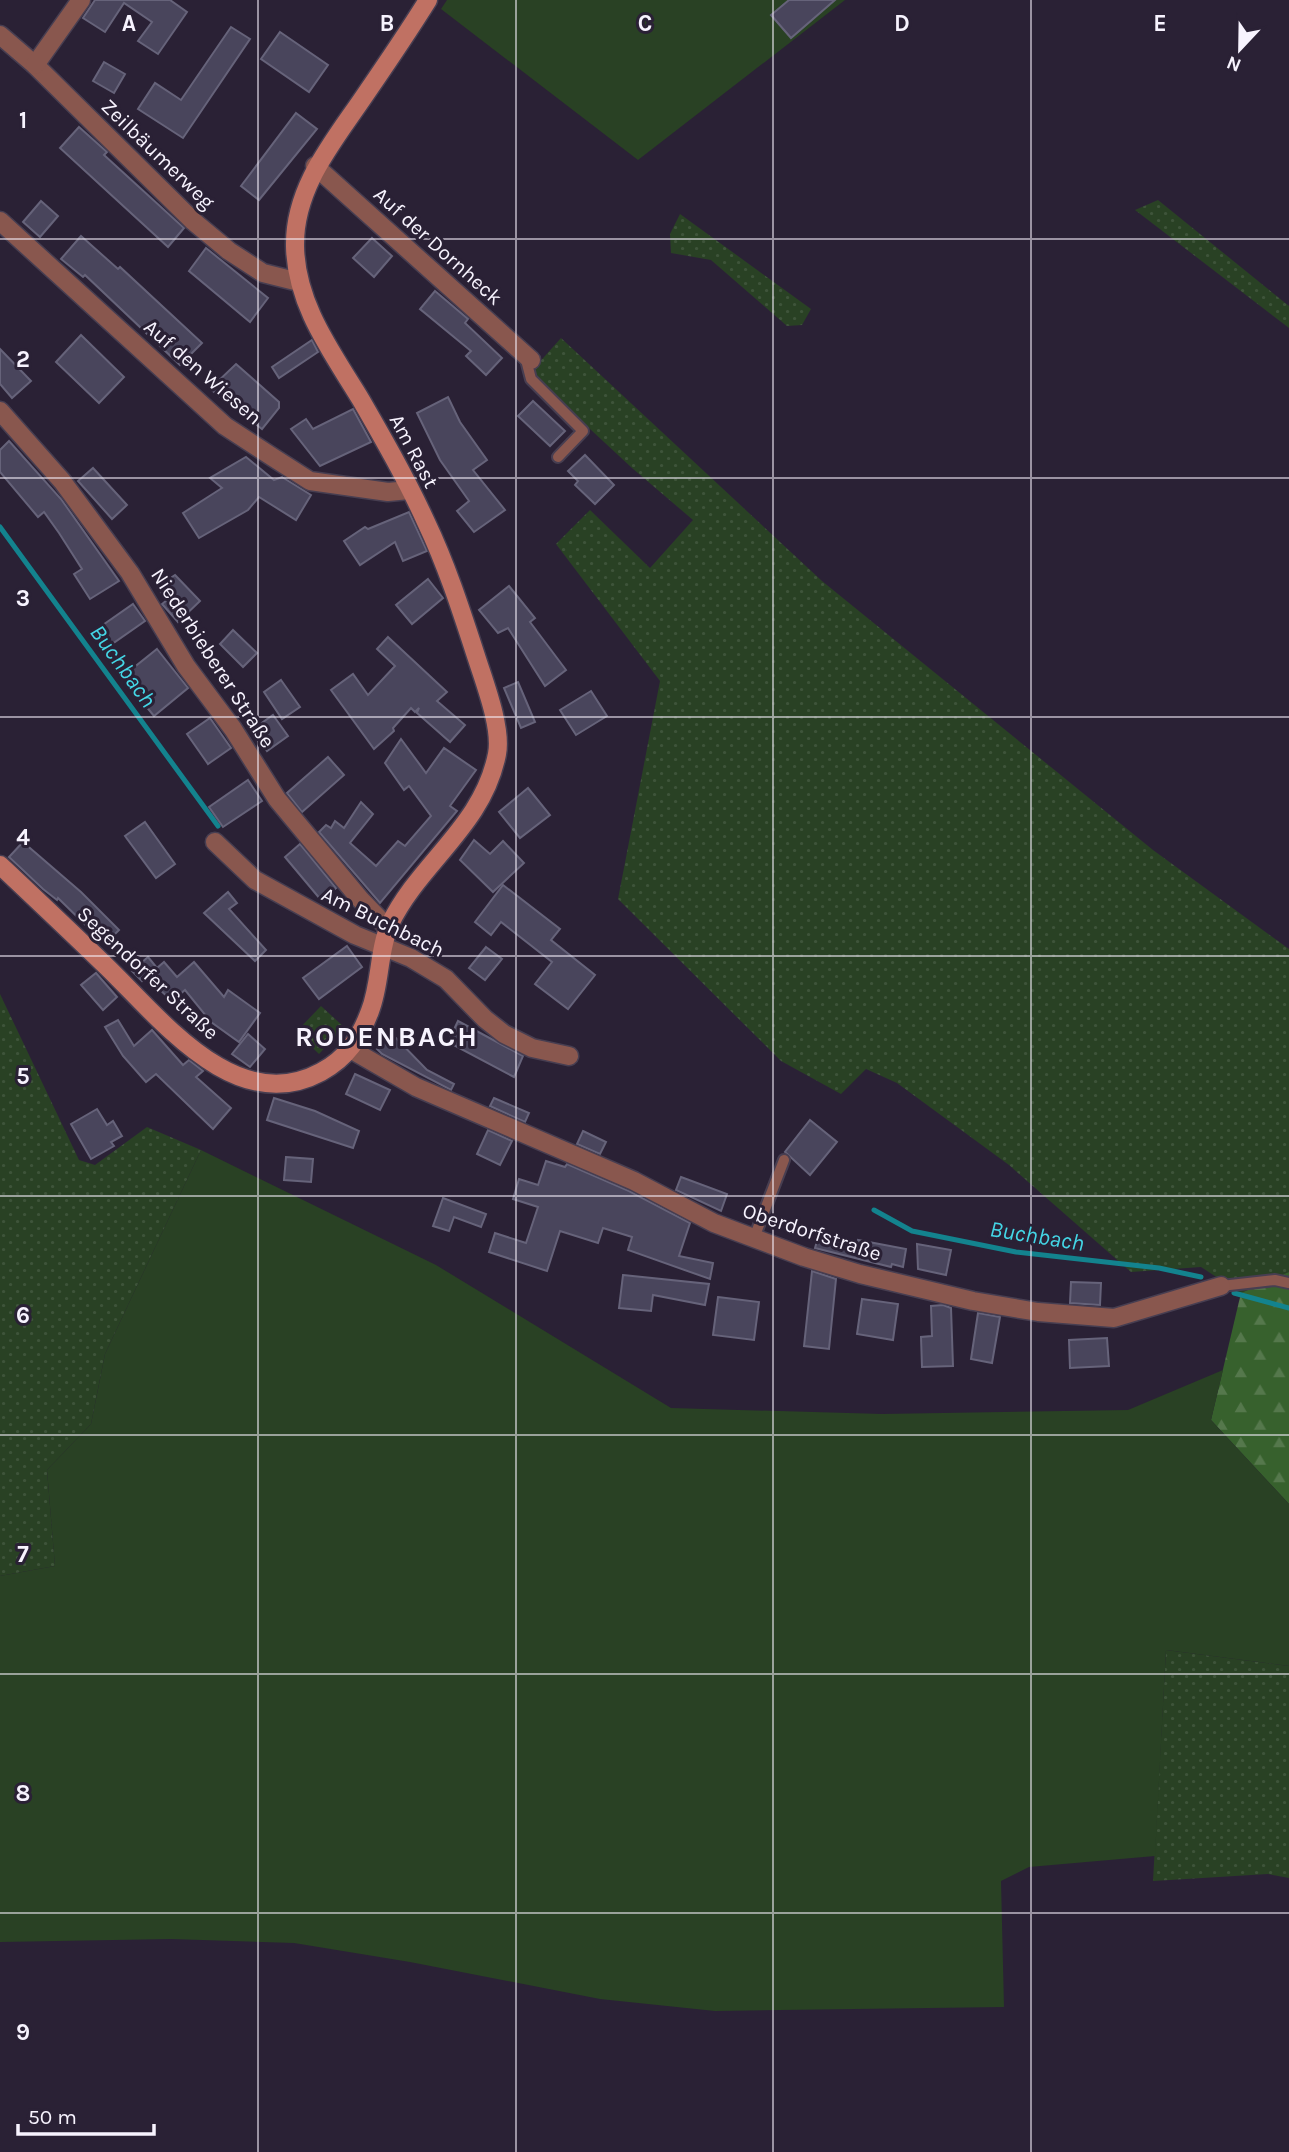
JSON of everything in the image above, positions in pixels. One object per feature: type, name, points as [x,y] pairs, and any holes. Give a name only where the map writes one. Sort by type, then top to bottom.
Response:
[{"type":"street","points":[[35,65],[81,0]]},
{"type":"street","name":"Am Rast","points":[[388,928],[402,904],[461,832],[484,793],[498,750],[491,700],[426,523],[384,439],[325,343],[299,282],[294,221],[315,166],[427,2]]},
{"type":"street","name":"Zeilbäumerweg","points":[[0,35],[35,65],[193,221],[229,251],[263,273],[299,282]]},
{"type":"street","name":"Auf der Dornheck","points":[[315,166],[528,358]]},
{"type":"street","name":"Auf den Wiesen","points":[[0,221],[225,426],[264,452],[310,481],[388,492],[409,490]]},
{"type":"street","name":"Niederbieberer Straße","points":[[0,411],[62,481],[130,573],[186,666],[233,729],[277,799],[360,899],[388,928]]},
{"type":"street","name":"Am Buchbach","points":[[215,842],[255,880],[383,948],[411,958],[446,979],[504,1034],[532,1048],[569,1056]]},
{"type":"street","name":"Segendorfer Straße","points":[[0,865],[166,1024],[209,1061],[232,1075],[256,1084],[279,1085],[306,1080],[330,1068],[352,1050],[375,998],[388,928]]},
{"type":"street","name":"Oberdorfstraße","points":[[352,1050],[416,1087],[634,1181],[714,1223],[860,1274],[973,1301],[1038,1312],[1114,1318],[1221,1286]]},
{"type":"lane","points":[[528,358],[531,379],[583,430],[558,457]]},
{"type":"lane","points":[[754,1238],[784,1160]]},
{"type":"lane","name":"Oberdorfstraße","points":[[1221,1286],[1275,1280],[1289,1283]]},
{"type":"green space","points":[[447,0],[845,0],[638,160],[441,9]]},
{"type":"green space","points":[[1158,200],[1289,306],[1289,328],[1135,210]]},
{"type":"green space","points":[[680,214],[811,309],[802,325],[787,326],[711,260],[671,253],[670,234]]},
{"type":"green space","points":[[561,338],[822,581],[1153,850],[1289,949],[1289,1272],[1241,1293],[1201,1267],[1131,1272],[1009,1165],[897,1083],[866,1069],[841,1094],[781,1061],[618,899],[660,681],[556,544],[590,510],[650,568],[693,520],[632,468],[534,377],[536,366]]},
{"type":"green space","points":[[0,994],[79,1160],[95,1165],[147,1127],[201,1150],[105,1354],[91,1424],[47,1470],[55,1566],[0,1576]]},
{"type":"green space","points":[[321,1006],[344,1027],[319,1054],[296,1032]]},
{"type":"green space","points":[[201,1150],[436,1265],[671,1408],[882,1414],[1128,1410],[1223,1370],[1211,1420],[1289,1504],[1289,1666],[1166,1650],[1155,1856],[1029,1867],[1001,1881],[1004,2007],[715,2011],[600,1999],[410,1962],[294,1943],[171,1939],[0,1942],[0,1576],[55,1566],[47,1470],[91,1424],[105,1354]]},
{"type":"green space","points":[[1289,1272],[1289,1504],[1211,1420],[1241,1293]]},
{"type":"green space","points":[[1166,1650],[1289,1666],[1289,1878],[1268,1874],[1153,1881]]},
{"type":"building","points":[[95,0],[170,0],[187,12],[158,54],[138,41],[152,22],[124,3],[105,32],[83,18]]},
{"type":"building","points":[[789,0],[835,0],[791,38],[771,15]]},
{"type":"building","points":[[231,27],[250,39],[183,138],[138,109],[155,83],[181,100]]},
{"type":"building","points":[[280,32],[328,65],[309,92],[261,59]]},
{"type":"building","points":[[104,62],[125,74],[114,93],[93,81]]},
{"type":"building","points":[[296,113],[317,129],[259,200],[241,186]]},
{"type":"building","points":[[79,127],[107,152],[104,155],[184,228],[168,247],[60,148]]},
{"type":"building","points":[[41,201],[58,216],[40,237],[23,222]]},
{"type":"building","points":[[81,236],[118,269],[120,267],[202,343],[180,365],[85,275],[83,277],[61,259]]},
{"type":"building","points":[[372,238],[392,256],[374,277],[353,258]]},
{"type":"building","points":[[206,248],[268,298],[250,322],[189,271]]},
{"type":"building","points":[[435,291],[468,319],[465,323],[502,358],[486,375],[466,356],[471,351],[420,309]]},
{"type":"building","points":[[81,335],[124,377],[99,403],[56,362]]},
{"type":"building","points":[[312,340],[318,352],[279,378],[272,367]]},
{"type":"building","points":[[0,349],[31,381],[12,398],[0,384]]},
{"type":"building","points":[[236,364],[279,402],[279,408],[262,429],[210,389]]},
{"type":"building","points":[[448,397],[460,422],[487,460],[473,470],[505,510],[474,532],[457,511],[469,501],[440,460],[417,413]]},
{"type":"building","points":[[533,401],[565,431],[550,446],[518,416]]},
{"type":"building","points":[[353,409],[371,442],[320,466],[291,429],[306,419],[313,429]]},
{"type":"building","points":[[9,441],[61,499],[119,581],[90,599],[74,574],[82,569],[59,533],[44,512],[38,517],[0,472],[0,450]]},
{"type":"building","points":[[585,455],[614,485],[595,504],[575,485],[578,481],[568,471]]},
{"type":"building","points":[[246,457],[274,480],[282,477],[311,495],[296,520],[259,497],[248,510],[199,538],[183,513],[222,488],[210,478]]},
{"type":"building","points":[[93,468],[127,505],[112,519],[78,481]]},
{"type":"building","points":[[409,512],[427,551],[403,561],[395,542],[360,565],[344,541],[365,527],[368,529]]},
{"type":"building","points":[[175,575],[200,601],[178,622],[162,604],[167,600],[157,587]]},
{"type":"building","points":[[428,579],[443,598],[412,624],[396,605]]},
{"type":"building","points":[[509,586],[535,618],[530,622],[566,670],[545,686],[508,628],[498,633],[479,610]]},
{"type":"building","points":[[133,604],[145,621],[112,644],[100,627]]},
{"type":"building","points":[[233,630],[257,653],[243,667],[220,644]]},
{"type":"building","points":[[388,637],[447,692],[437,701],[465,725],[450,742],[417,713],[419,708],[415,712],[411,708],[393,728],[394,731],[374,749],[331,690],[353,674],[368,695],[395,666],[377,649]]},
{"type":"building","points":[[157,649],[188,688],[154,716],[122,677]]},
{"type":"building","points":[[281,680],[300,707],[282,719],[264,692]]},
{"type":"building","points":[[518,682],[535,722],[521,728],[504,688]]},
{"type":"building","points":[[591,691],[607,716],[576,735],[560,710]]},
{"type":"building","points":[[273,715],[288,736],[267,751],[252,730]]},
{"type":"building","points":[[210,718],[231,748],[208,764],[187,734]]},
{"type":"building","points":[[401,739],[426,773],[444,748],[476,770],[450,806],[457,811],[380,903],[319,832],[326,825],[331,828],[335,821],[344,828],[361,802],[373,814],[350,843],[376,866],[398,841],[405,846],[431,816],[409,786],[404,790],[385,763]]},
{"type":"building","points":[[328,757],[344,775],[302,812],[287,793]]},
{"type":"building","points":[[248,780],[262,801],[223,827],[209,807]]},
{"type":"building","points":[[528,788],[550,815],[520,838],[499,812]]},
{"type":"building","points":[[145,822],[175,864],[156,878],[125,836]]},
{"type":"building","points":[[474,840],[490,854],[503,841],[524,863],[493,892],[460,860]]},
{"type":"building","points":[[23,842],[81,892],[119,930],[105,944],[58,898],[57,900],[43,889],[9,857]]},
{"type":"building","points":[[300,844],[336,888],[321,900],[285,857]]},
{"type":"building","points":[[503,885],[560,929],[551,940],[595,975],[568,1009],[535,984],[552,962],[501,922],[491,935],[475,922]]},
{"type":"building","points":[[228,892],[237,903],[229,909],[266,950],[255,961],[204,913]]},
{"type":"building","points":[[347,946],[362,967],[319,999],[303,978]]},
{"type":"building","points":[[486,947],[502,959],[485,980],[469,968]]},
{"type":"building","points":[[148,957],[157,968],[164,962],[177,977],[194,962],[224,997],[228,990],[260,1013],[239,1042],[211,1022],[185,990],[172,1001],[146,977],[142,981],[132,971]]},
{"type":"building","points":[[96,973],[117,997],[103,1010],[81,985]]},
{"type":"building","points":[[118,1020],[134,1046],[152,1030],[183,1065],[189,1060],[203,1071],[196,1077],[231,1108],[213,1129],[156,1074],[146,1082],[123,1056],[105,1027]]},
{"type":"building","points":[[458,1021],[523,1056],[514,1077],[448,1042]]},
{"type":"building","points":[[248,1034],[265,1049],[250,1067],[232,1054]]},
{"type":"building","points":[[392,1034],[427,1070],[454,1084],[451,1090],[382,1054],[377,1049]]},
{"type":"building","points":[[355,1074],[390,1090],[380,1110],[346,1094]]},
{"type":"building","points":[[274,1098],[315,1111],[359,1131],[353,1148],[267,1120]]},
{"type":"building","points":[[494,1098],[529,1113],[525,1122],[490,1106]]},
{"type":"building","points":[[97,1109],[107,1125],[113,1121],[122,1136],[111,1142],[114,1146],[91,1159],[71,1124]]},
{"type":"building","points":[[810,1120],[837,1142],[810,1175],[785,1152]]},
{"type":"building","points":[[488,1130],[512,1141],[500,1165],[477,1154]]},
{"type":"building","points":[[583,1131],[606,1142],[600,1154],[577,1144]]},
{"type":"building","points":[[286,1157],[313,1159],[311,1182],[284,1180]]},
{"type":"building","points":[[546,1161],[565,1167],[567,1164],[629,1191],[690,1223],[679,1256],[713,1263],[710,1279],[628,1250],[632,1237],[603,1228],[598,1243],[560,1231],[547,1271],[489,1252],[495,1233],[526,1243],[538,1207],[513,1199],[519,1179],[538,1185]]},
{"type":"building","points":[[681,1177],[727,1194],[721,1211],[676,1190]]},
{"type":"building","points":[[443,1198],[486,1214],[481,1227],[454,1217],[449,1231],[433,1226]]},
{"type":"building","points":[[819,1234],[857,1244],[858,1240],[906,1249],[903,1267],[892,1264],[891,1267],[815,1248]]},
{"type":"building","points":[[917,1244],[951,1250],[946,1275],[918,1269]]},
{"type":"building","points":[[812,1271],[836,1279],[829,1349],[804,1346]]},
{"type":"building","points":[[623,1275],[709,1284],[705,1305],[653,1295],[651,1311],[619,1308]]},
{"type":"building","points":[[1071,1282],[1101,1283],[1100,1305],[1070,1303]]},
{"type":"building","points":[[718,1297],[759,1302],[754,1340],[713,1335]]},
{"type":"building","points":[[862,1299],[898,1304],[893,1340],[857,1334]]},
{"type":"building","points":[[943,1305],[951,1308],[953,1366],[922,1367],[921,1337],[932,1336],[931,1306]]},
{"type":"building","points":[[978,1313],[1000,1317],[992,1363],[971,1359]]},
{"type":"building","points":[[1107,1338],[1109,1366],[1070,1368],[1069,1340]]},
{"type":"waterway","name":"Buchbach","points":[[0,527],[218,826]]},
{"type":"waterway","name":"Buchbach","points":[[874,1210],[912,1231],[1016,1252],[1159,1268],[1201,1277]]},
{"type":"waterway","name":"Buchbach","points":[[1234,1293],[1289,1308]]},
{"type":"district","name":"RODENBACH","points":[[387,1036]]}]
